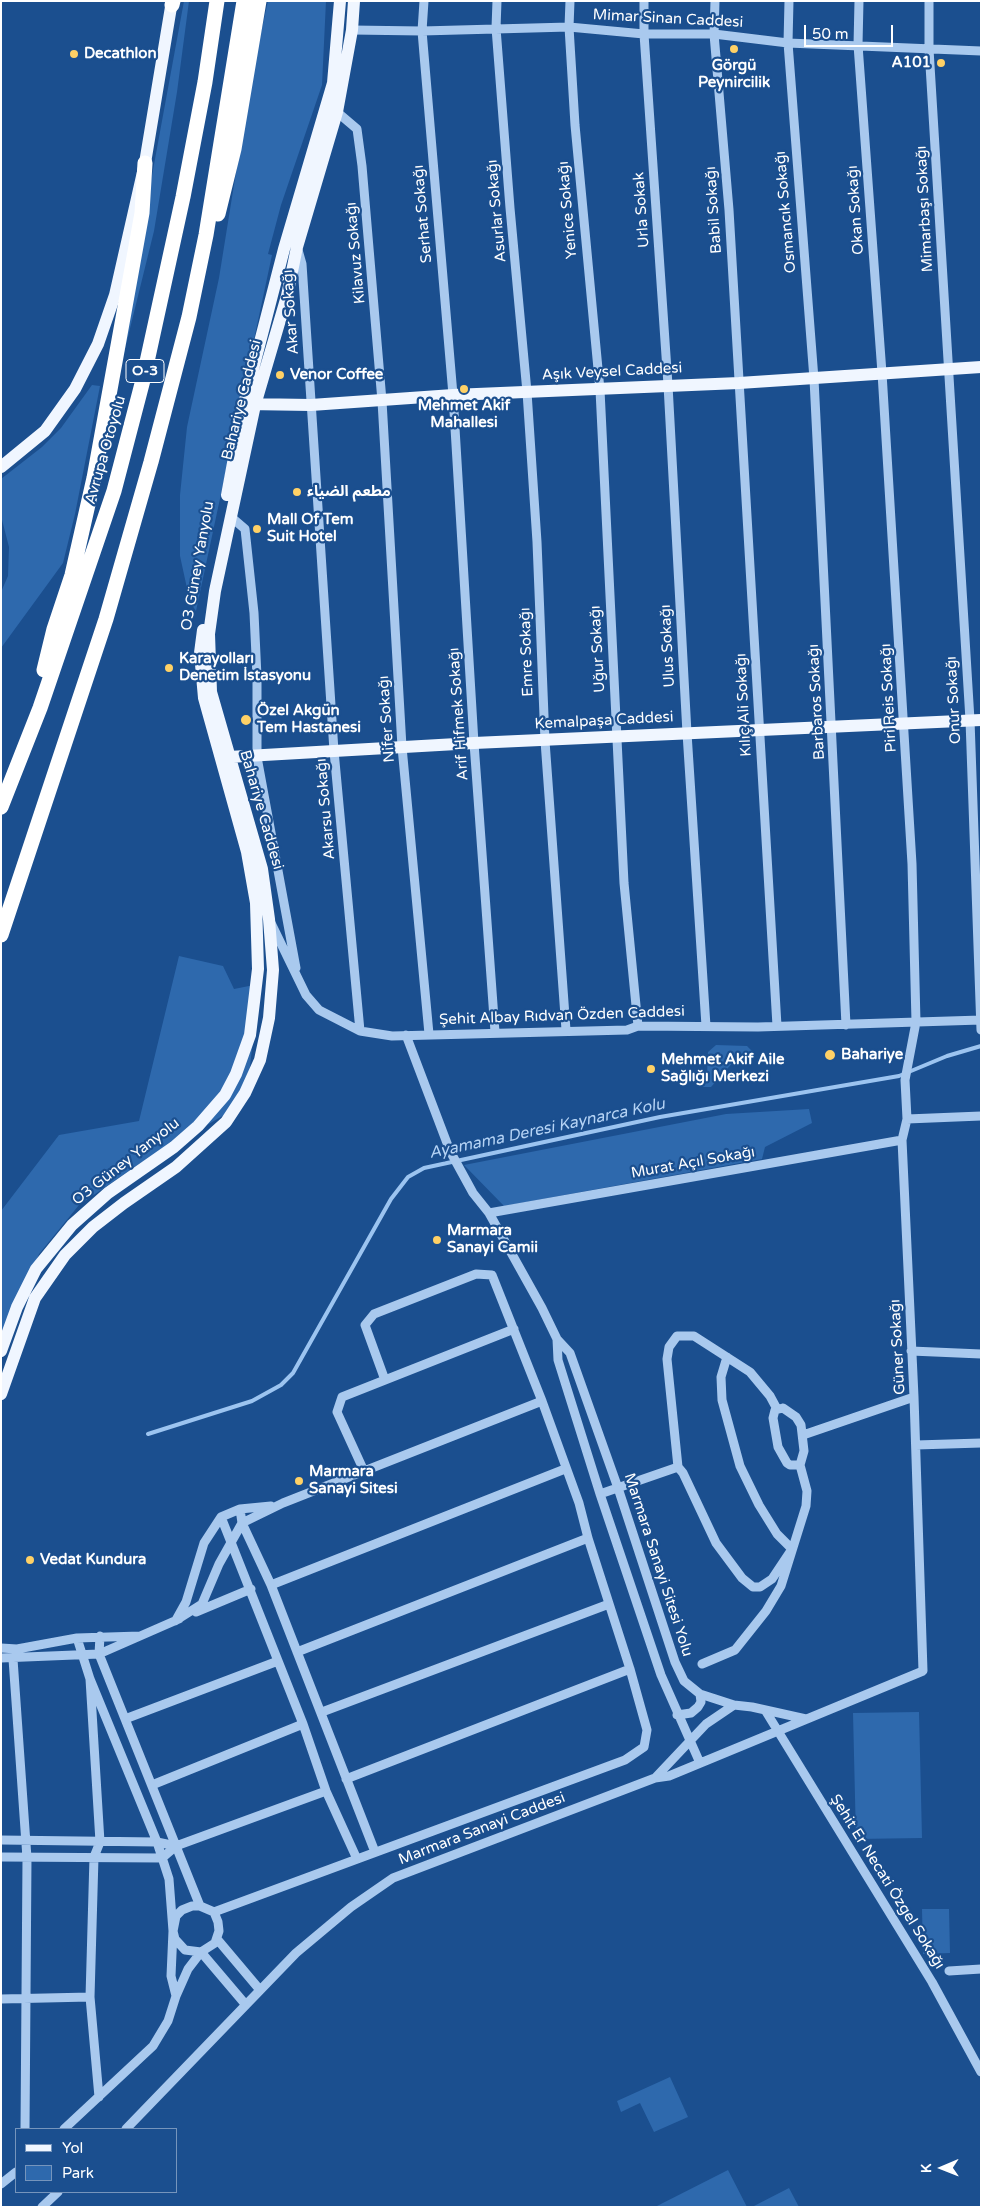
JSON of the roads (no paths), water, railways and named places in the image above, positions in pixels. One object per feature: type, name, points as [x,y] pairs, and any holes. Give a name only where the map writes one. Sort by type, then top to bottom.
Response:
[{"type":"highway","name":"Avrupa Otoyolu","points":[[1,808],[63,640],[114,491],[143,380],[183,197],[205,82],[217,1]]},
{"type":"highway","name":"O-3","points":[[1,936],[106,619],[135,521],[189,317],[206,235],[244,1]]},
{"type":"highway","points":[[206,235],[219,212],[227,183],[259,1]]},
{"type":"highway","points":[[30,730],[54,629],[72,575],[94,478],[142,213],[145,163]]},
{"type":"main road","points":[[250,404],[284,249],[333,83],[340,1]]},
{"type":"main road","name":"Bahariye Caddesi","points":[[1,1394],[35,1298],[65,1255],[94,1227],[124,1203],[176,1167],[226,1122],[245,1094],[260,1060],[269,1018],[273,970],[269,919],[262,869],[211,692],[209,634],[215,591],[231,517],[250,404],[287,296],[297,248],[337,112],[352,30],[354,1]]},
{"type":"main road","points":[[1,467],[45,431],[74,389],[98,344],[114,295],[145,163],[172,2]]},
{"type":"main road","name":"Aşık Veysel Caddesi","points":[[250,404],[311,405],[454,395],[814,379],[981,367]]},
{"type":"main road","name":"O3 Güney Yanyolu","points":[[1,1351],[17,1307],[36,1269],[72,1225],[108,1193],[174,1147],[198,1126],[224,1095],[236,1074],[250,1035],[258,968],[256,903],[247,852],[204,698],[200,652],[206,604],[250,404]]},
{"type":"main road","name":"Kemalpaşa Caddesi","points":[[229,757],[257,757],[474,743],[975,720]]},
{"type":"street","name":"Serhat Sokağı","points":[[424,1],[422,31],[454,395]]},
{"type":"street","name":"Asurlar Sokağı","points":[[497,1],[496,28],[527,392]]},
{"type":"street","name":"Yenice Sokağı","points":[[570,1],[569,27],[582,216],[600,390]]},
{"type":"street","name":"Urla Sokak","points":[[644,1],[644,34],[668,385]]},
{"type":"street","name":"Babil Sokağı","points":[[715,1],[714,34],[729,210],[739,383]]},
{"type":"street","name":"Osmancık Sokağı","points":[[789,1],[788,42],[814,379]]},
{"type":"street","name":"Okan Sokağı","points":[[858,1],[858,45],[882,373]]},
{"type":"street","name":"Mimarbaşı Sokağı","points":[[928,1],[929,49],[949,369]]},
{"type":"street","name":"Mimar Sinan Caddesi","points":[[352,30],[422,31],[569,27],[644,34],[714,34],[788,42],[981,51]]},
{"type":"street","name":"Kilavuz Sokağı","points":[[337,112],[357,129],[362,166],[382,401]]},
{"type":"street","name":"Akar Sokağı","points":[[297,248],[302,264],[311,405]]},
{"type":"street","name":"Onur Sokağı","points":[[949,369],[975,720],[980,1024]]},
{"type":"street","name":"Piri Reis Sokağı","points":[[882,373],[905,724],[912,864],[916,1022]]},
{"type":"street","name":"Barbaros Sokağı","points":[[814,379],[846,1025]]},
{"type":"street","name":"Kılıç Ali Sokağı","points":[[739,383],[777,1026]]},
{"type":"street","name":"Ulus Sokağı","points":[[668,385],[687,733],[706,1026]]},
{"type":"street","name":"Uğur Sokağı","points":[[600,390],[624,883],[638,1026]]},
{"type":"street","name":"Emre Sokağı","points":[[527,392],[536,542],[544,741],[566,1030]]},
{"type":"street","name":"Arif Hifmek Sokağı","points":[[454,395],[474,743],[495,1032]]},
{"type":"street","name":"Nifer Sokağı","points":[[382,401],[402,747],[429,1034]]},
{"type":"street","name":"Akarsu Sokağı","points":[[311,405],[334,751],[360,1031]]},
{"type":"street","points":[[231,517],[246,529],[257,677],[257,757],[298,981]]},
{"type":"street","name":"Şehit Albay Rıdvan Özden Caddesi","points":[[269,919],[298,981],[306,995],[319,1010],[360,1031],[392,1036],[566,1030],[626,1030],[638,1026],[777,1026],[916,1022],[980,1024]]},
{"type":"street","name":"Güner Sokağı","points":[[916,1022],[905,1080],[907,1119],[902,1140],[916,1445],[923,1671]]},
{"type":"street","name":"Marmara Sanayi Sitesi Yolu","points":[[406,1035],[450,1151],[489,1213],[542,1308],[557,1339],[570,1353],[618,1488],[675,1662],[684,1680],[700,1694],[734,1705],[806,1719]]},
{"type":"street","points":[[907,1119],[981,1116]]},
{"type":"street","name":"Murat Açıl Sokağı","points":[[489,1213],[902,1140]]},
{"type":"street","points":[[214,1912],[219,1931],[217,1938],[209,1949],[201,1952],[185,1950],[175,1939],[172,1931],[176,1916],[182,1910],[192,1906],[200,1906],[214,1912],[625,1760],[644,1747],[647,1730],[579,1503],[492,1275],[476,1274],[374,1314],[365,1325],[385,1380]]},
{"type":"street","points":[[364,1472],[338,1412],[342,1397],[514,1329]]},
{"type":"street","points":[[777,1409],[770,1396],[756,1379],[727,1357],[694,1336],[678,1336],[669,1346],[667,1360],[678,1467],[683,1473],[716,1543],[748,1585],[760,1587],[772,1579],[792,1549]]},
{"type":"street","name":"Marmara Sanayi Sitesi Yolu","points":[[557,1339],[558,1360],[600,1494],[661,1675],[689,1743],[700,1764]]},
{"type":"street","points":[[911,1351],[981,1354]]},
{"type":"street","points":[[727,1357],[721,1377],[722,1400],[740,1466],[759,1505],[777,1534],[792,1549]]},
{"type":"street","points":[[802,1432],[806,1434],[914,1397]]},
{"type":"street","points":[[175,1621],[202,1604],[231,1541],[242,1523],[284,1503],[542,1402]]},
{"type":"street","points":[[702,1664],[735,1650],[766,1611],[781,1586],[806,1506],[807,1491],[800,1465],[804,1452],[802,1432],[796,1416],[783,1408],[777,1409],[773,1418],[778,1447],[787,1463],[790,1465],[800,1465]]},
{"type":"street","points":[[916,1445],[981,1442]]},
{"type":"street","points":[[600,1494],[678,1467]]},
{"type":"street","points":[[271,1585],[565,1469]]},
{"type":"street","points":[[175,1621],[186,1602],[204,1543],[222,1517],[240,1509],[284,1503]]},
{"type":"street","points":[[240,1509],[242,1523],[271,1585],[375,1852]]},
{"type":"street","points":[[222,1517],[303,1724],[326,1791],[358,1859]]},
{"type":"street","points":[[298,1652],[588,1538]]},
{"type":"street","points":[[1,1658],[99,1654],[145,1636],[175,1621],[251,1589]]},
{"type":"street","points":[[322,1712],[609,1604]]},
{"type":"street","points":[[1,1648],[17,1649],[100,1636],[145,1636]]},
{"type":"street","points":[[100,1636],[99,1654],[200,1906]]},
{"type":"street","points":[[78,1638],[90,1679],[157,1842],[169,1879],[172,1931],[171,1976],[176,1996]]},
{"type":"street","points":[[17,1649],[13,1659],[27,1858],[25,2128]]},
{"type":"street","points":[[125,1719],[278,1661]]},
{"type":"street","points":[[346,1780],[630,1670]]},
{"type":"street","name":"Marmara Sanayi Caddesi","points":[[127,2128],[296,1953],[351,1907],[393,1878],[655,1778],[669,1776],[700,1764],[923,1671]]},
{"type":"street","points":[[90,1679],[100,1842],[94,1857],[90,1997],[100,2096]]},
{"type":"street","points":[[677,1715],[691,1713],[698,1707],[701,1702],[700,1694]]},
{"type":"street","points":[[655,1778],[706,1724],[734,1705]]},
{"type":"street","name":"Şehit Er Necati Özgel Sokağı","points":[[765,1710],[932,1982],[981,2072]]},
{"type":"street","points":[[152,1785],[303,1724]]},
{"type":"street","points":[[1,1857],[162,1858],[176,1846],[326,1791]]},
{"type":"street","points":[[1,1840],[157,1842],[176,1846]]},
{"type":"street","points":[[217,1938],[260,1990]]},
{"type":"street","points":[[65,2128],[153,2046],[168,2020],[188,1969],[201,1952]]},
{"type":"street","points":[[201,1952],[246,2005]]},
{"type":"street","points":[[948,1971],[981,1969]]},
{"type":"street","points":[[1,1999],[26,2000],[90,1997]]},
{"type":"street","points":[[1,2184],[15,2173]]},
{"type":"street","points":[[42,2207],[57,2193]]},
{"type":"waterway","name":"Ayamama Deresi Kaynarca Kolu","points":[[148,1434],[252,1401],[281,1385],[293,1373],[391,1199],[408,1177],[424,1168],[660,1117],[899,1076],[947,1056],[981,1046]]},
{"type":"place","name":"Görgü Peynircilik","points":[[734,49]]},
{"type":"place","name":"Decathlon","points":[[74,54]]},
{"type":"place","name":"A101","points":[[941,63]]},
{"type":"place","name":"Venor Coffee","points":[[280,375]]},
{"type":"place","name":"Mehmet Akif Mahallesi","points":[[464,389]]},
{"type":"place","name":"مطعم الضياء","points":[[297,492]]},
{"type":"place","name":"Mall Of Tem Suit Hotel","points":[[257,529]]},
{"type":"place","name":"Karayolları Denetim İstasyonu","points":[[169,668]]},
{"type":"place","name":"Özel Akgün Tem Hastanesi","points":[[246,720]]},
{"type":"place","name":"Bahariye","points":[[830,1055]]},
{"type":"place","name":"Mehmet Akif Aile Sağlığı Merkezi","points":[[651,1069]]},
{"type":"place","name":"Marmara Sanayi Camii","points":[[437,1240]]},
{"type":"place","name":"Marmara Sanayi Sitesi","points":[[299,1481]]},
{"type":"place","name":"Vedat Kundura","points":[[30,1560]]}]
